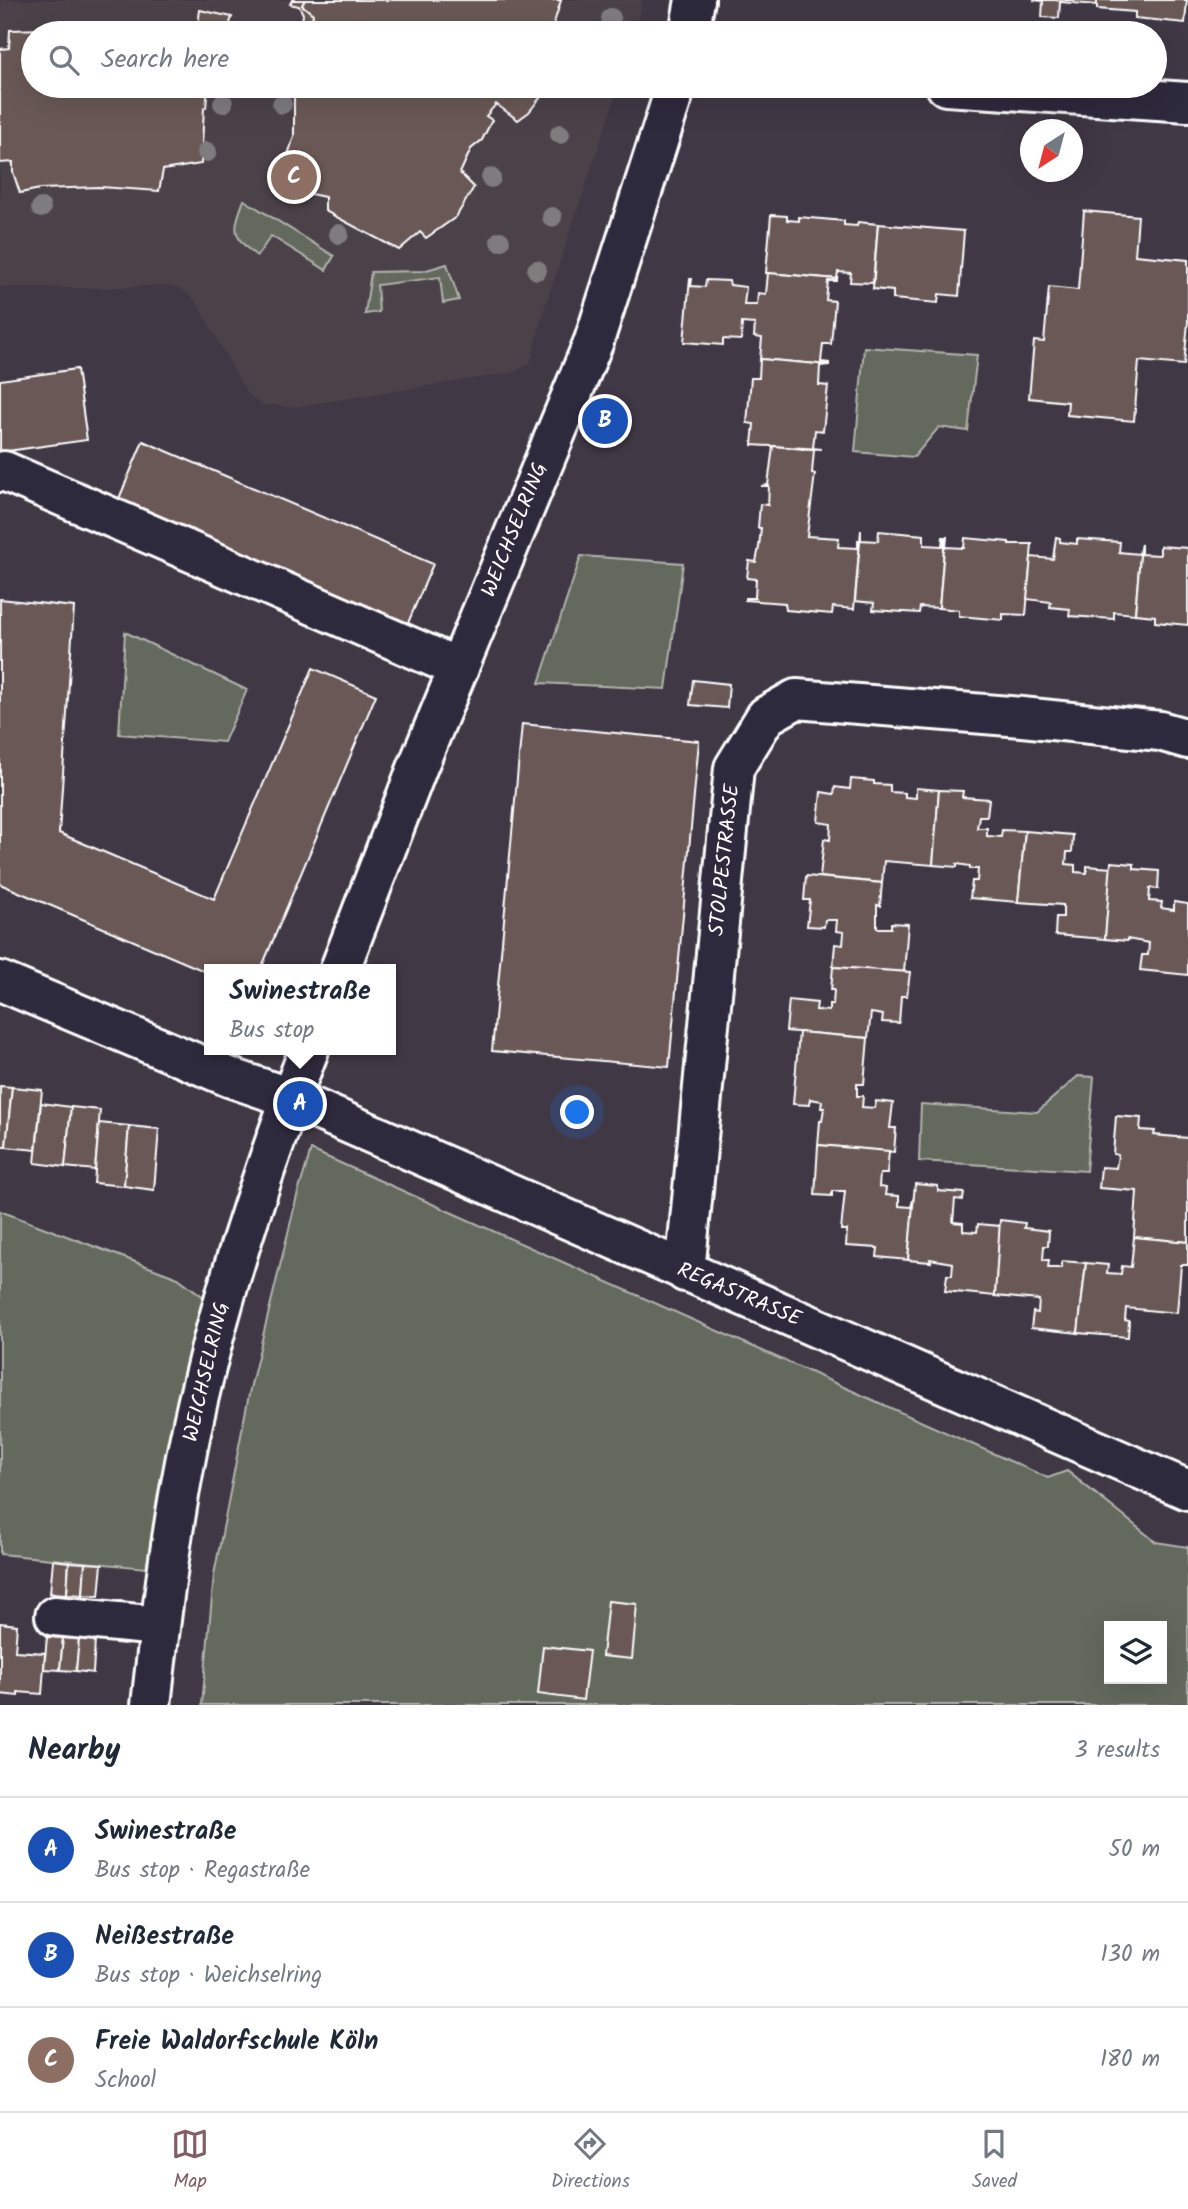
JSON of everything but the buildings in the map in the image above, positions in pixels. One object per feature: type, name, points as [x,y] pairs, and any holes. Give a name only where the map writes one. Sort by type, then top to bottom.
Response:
[{"type":"street","points":[[691,21],[695,0]]},
{"type":"street","name":"WEICHSELRING","points":[[342,964],[418,766],[594,341],[672,98]]},
{"type":"street","points":[[1128,98],[1188,102]]},
{"type":"street","points":[[0,472],[4,471],[458,668]]},
{"type":"street","name":"STOLPESTRASSE","points":[[685,1272],[734,768],[766,716],[796,699],[1160,731],[1188,739]]},
{"type":"street","name":"REGASTRASSE","points":[[0,981],[229,1077],[290,1098],[1188,1490]]},
{"type":"street","name":"WEICHSELRING","points":[[151,1705],[159,1626],[201,1385],[241,1237],[307,1055]]},
{"type":"street","points":[[55,1616],[159,1626]]},
{"type":"shaded area","points":[[0,0],[642,0],[638,21],[21,21],[21,98],[615,98],[545,306],[530,363],[515,372],[293,407],[260,404],[246,392],[197,303],[179,288],[167,285],[102,288],[0,287]]},
{"type":"green space","points":[[244,200],[334,256],[326,270],[271,236],[257,256],[242,243],[237,232],[236,225]]},
{"type":"green space","points":[[447,264],[459,300],[443,303],[440,277],[377,285],[379,312],[365,314],[371,272],[423,271]]},
{"type":"green space","points":[[864,347],[977,355],[968,431],[939,427],[914,457],[855,452]]},
{"type":"green space","points":[[581,556],[683,563],[666,689],[539,683]]},
{"type":"green space","points":[[125,632],[247,690],[224,742],[119,734]]},
{"type":"green space","points":[[1078,1076],[1094,1077],[1086,1171],[919,1161],[921,1104],[1037,1112]]},
{"type":"green space","points":[[311,1150],[1048,1478],[1067,1471],[1156,1542],[1188,1547],[1188,1705],[202,1705],[214,1575],[250,1389],[297,1196]]},
{"type":"green space","points":[[0,1211],[178,1278],[205,1298],[146,1568],[0,1554]]},
{"type":"place","name":"Freie Waldorfschule Köln","points":[[294,177]]},
{"type":"place","name":"Neißestraße","points":[[605,421]]},
{"type":"place","name":"Swinestraße","points":[[300,1104]]}]
